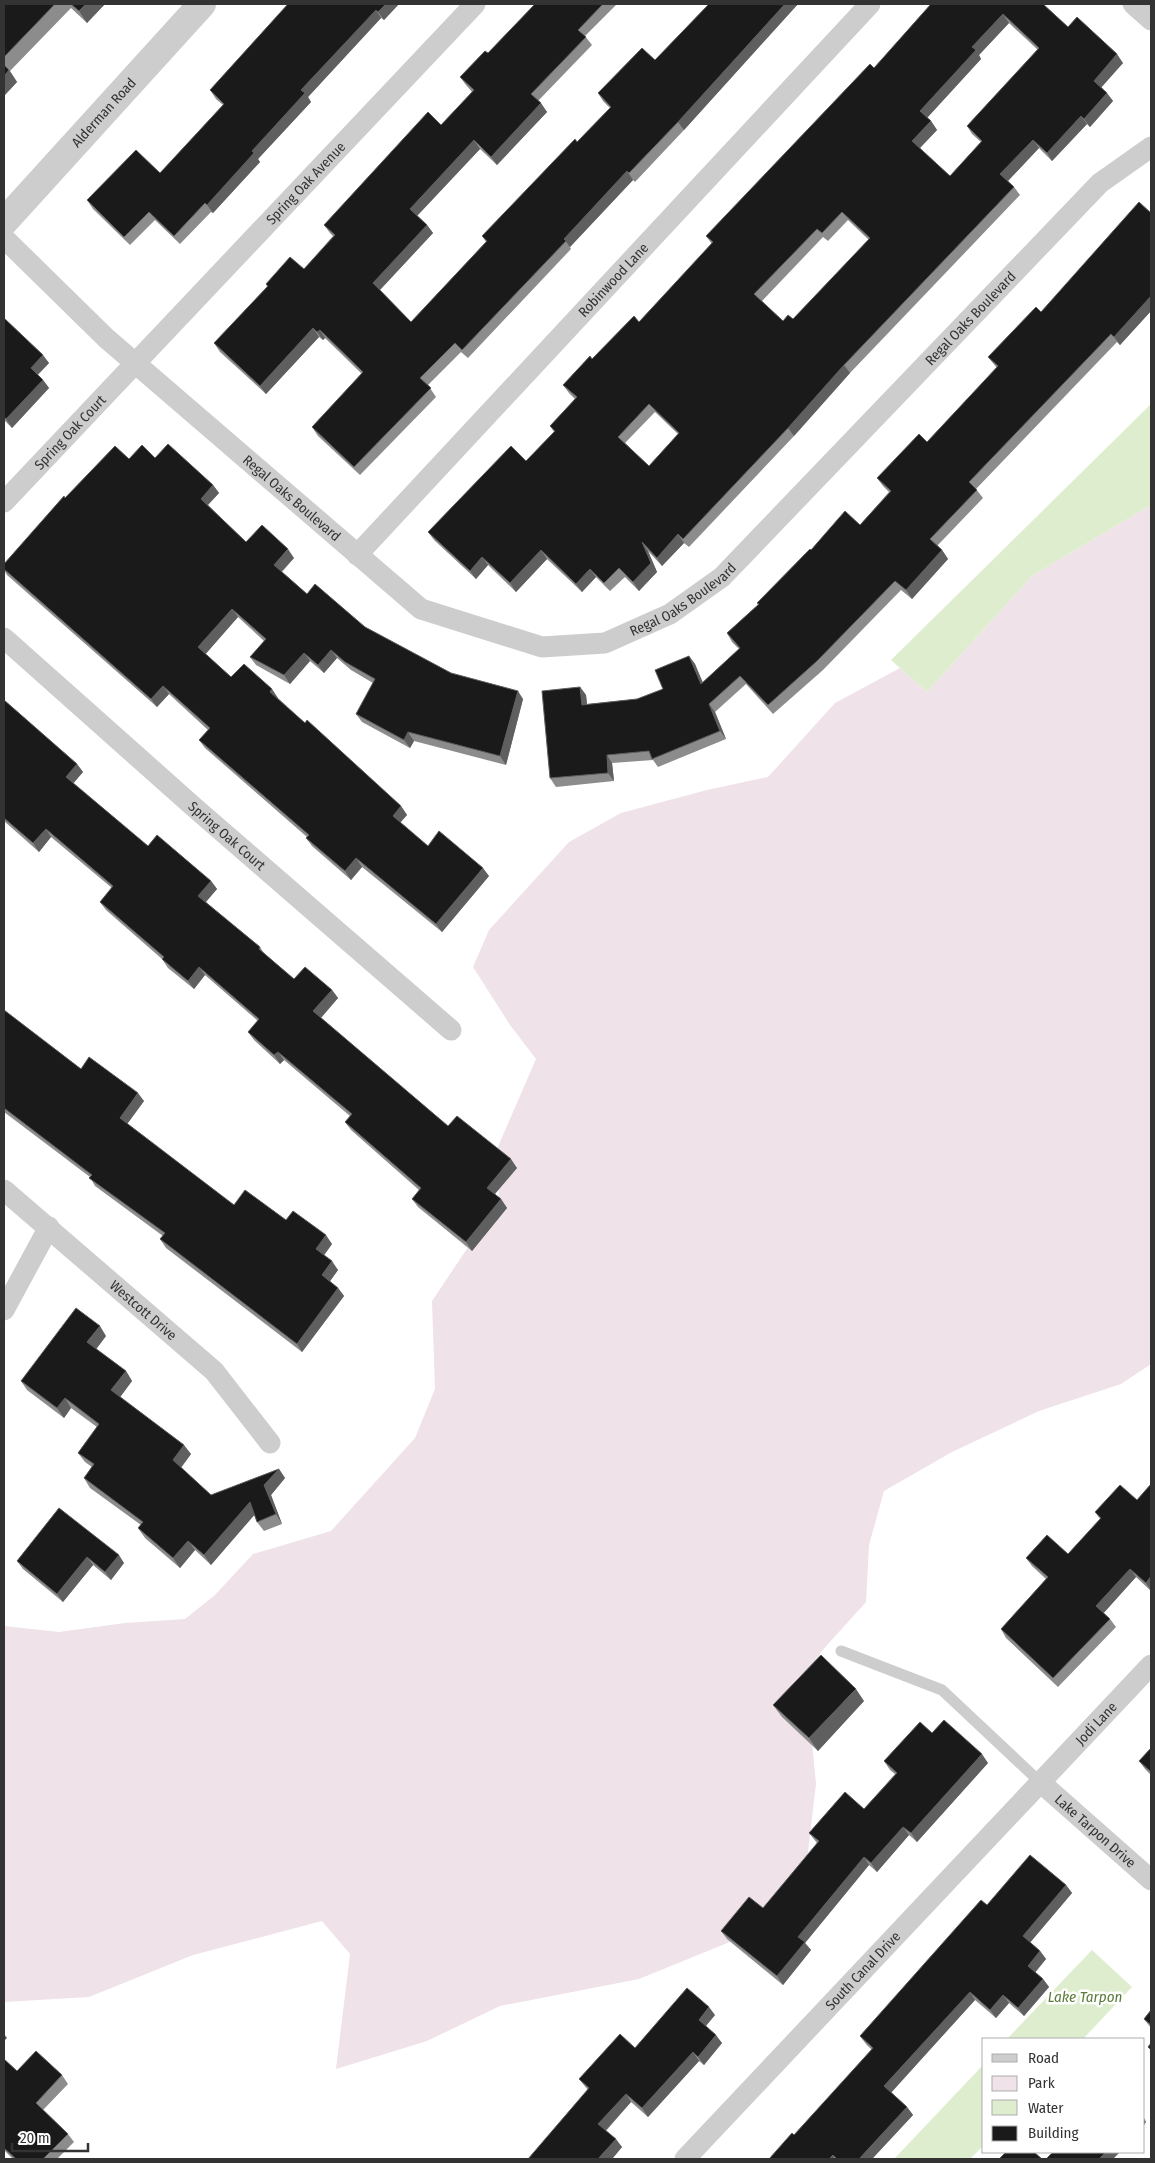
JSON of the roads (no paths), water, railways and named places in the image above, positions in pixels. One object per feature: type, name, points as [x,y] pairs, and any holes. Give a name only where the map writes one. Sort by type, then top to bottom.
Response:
[{"type":"street","name":"Alderman Road","points":[[4,222],[202,4]]},
{"type":"street","name":"Spring Oak Avenue","points":[[137,364],[475,4]]},
{"type":"street","name":"Robinwood Lane","points":[[357,555],[870,4]]},
{"type":"street","points":[[1133,4],[1151,20]]},
{"type":"street","name":"Regal Oaks Boulevard","points":[[4,238],[106,338],[421,609],[542,647],[605,643],[670,614],[722,577],[1100,183],[1151,147]]},
{"type":"street","name":"Spring Oak Court","points":[[4,502],[137,364]]},
{"type":"street","name":"Spring Oak Court","points":[[4,638],[195,808],[452,1030]]},
{"type":"street","name":"Westcott Drive","points":[[4,1190],[214,1371],[270,1443]]},
{"type":"street","points":[[4,1310],[49,1227]]},
{"type":"street","name":"Jodi Lane","points":[[1040,1782],[1151,1665]]},
{"type":"street","name":"Lake Tarpon Drive","points":[[1040,1782],[1151,1880]]},
{"type":"street","name":"South Canal Drive","points":[[685,2159],[1040,1782]]},
{"type":"lane","points":[[841,1651],[942,1690],[1040,1782]]},
{"type":"water","points":[[1151,404],[1151,505],[1032,576],[927,692],[891,660]]},
{"type":"water","name":"Lake Tarpon","points":[[1092,1950],[1132,1987],[1084,2038],[1008,2038]]},
{"type":"water","points":[[982,2066],[982,2147],[970,2159],[894,2159]]}]
